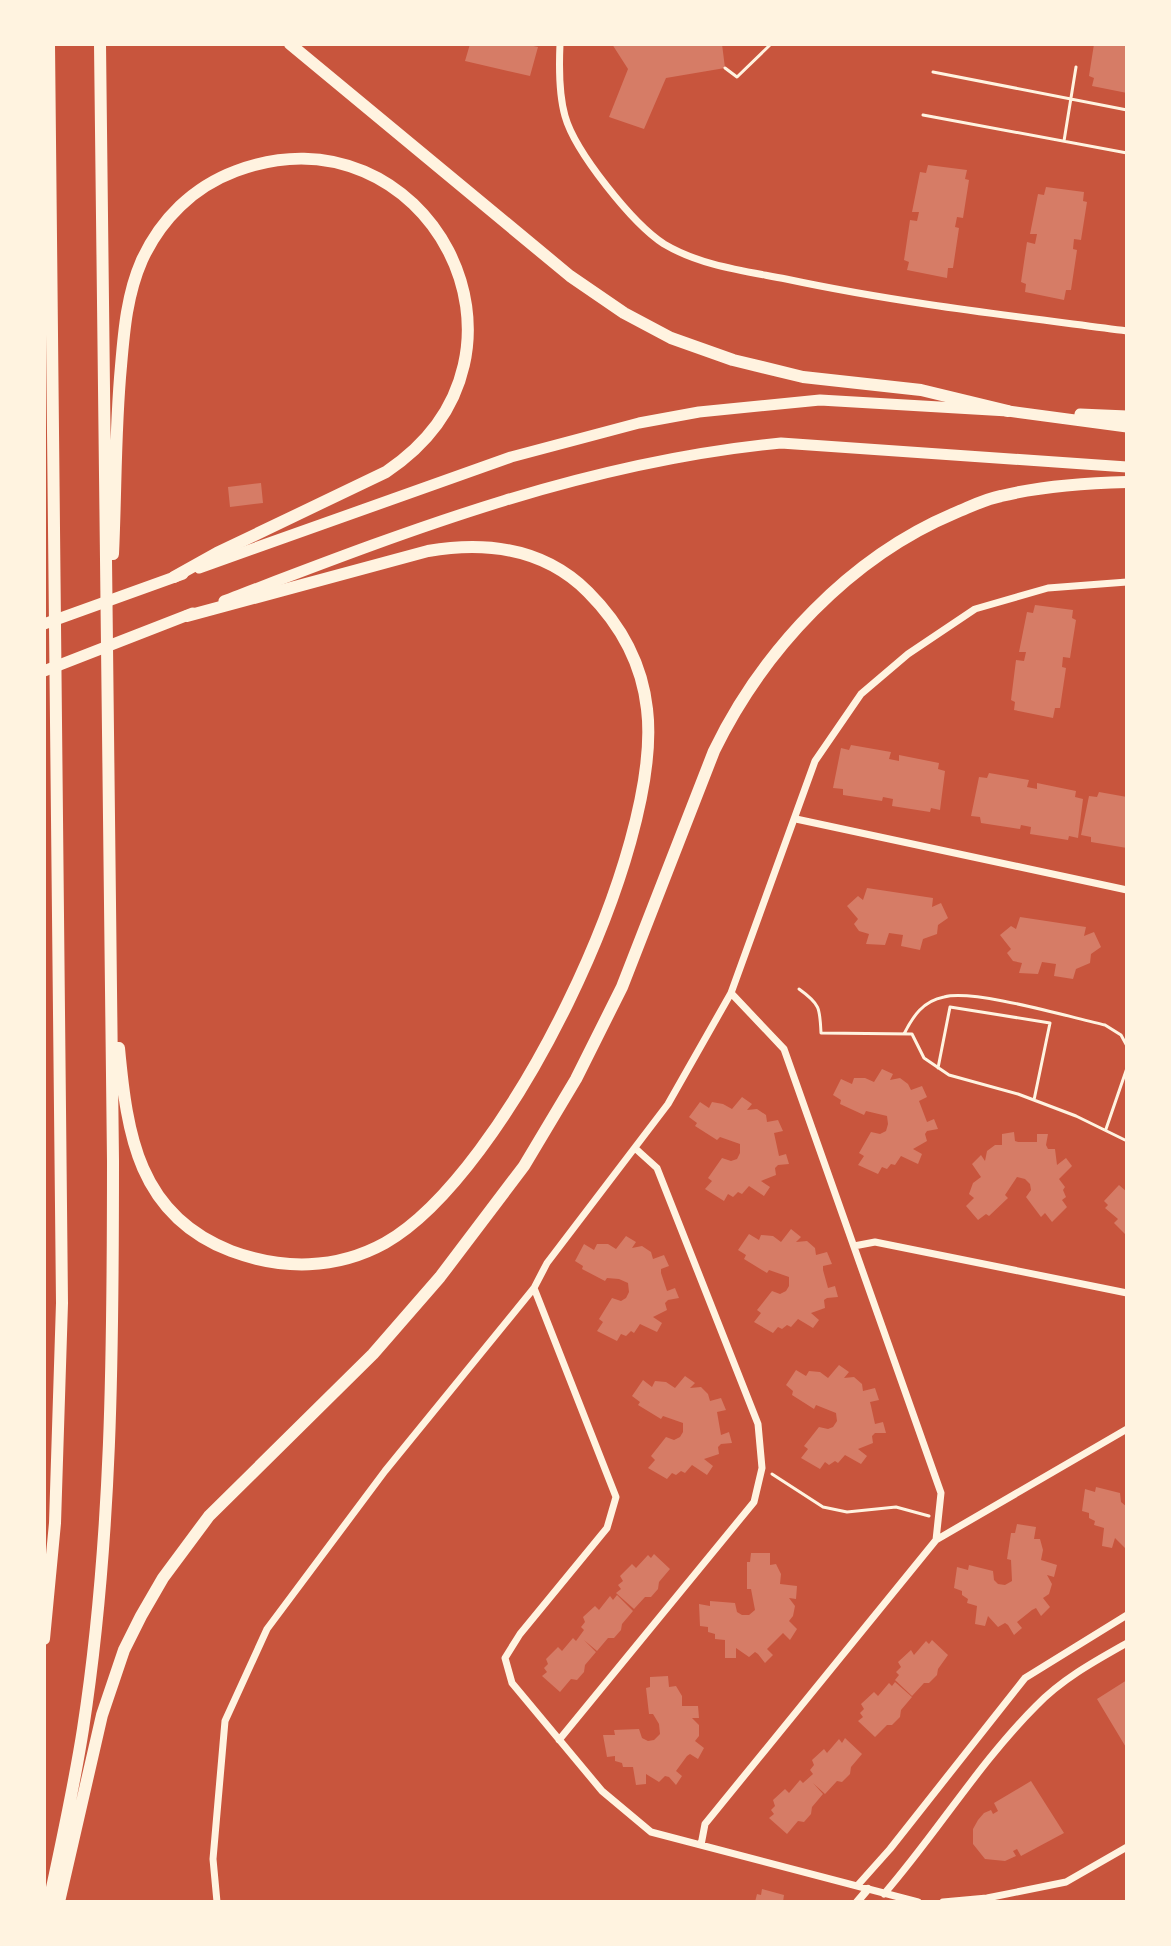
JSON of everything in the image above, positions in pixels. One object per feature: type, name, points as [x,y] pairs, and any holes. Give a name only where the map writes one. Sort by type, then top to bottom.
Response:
[{"type":"highway","points":[[44,1639],[55,1523],[62,1303],[49,44]]},
{"type":"highway","points":[[49,1902],[83,1728],[104,1537],[109,1458],[113,1265],[100,44]]},
{"type":"highway","points":[[290,44],[559,268],[624,313],[671,338],[733,360],[803,377],[921,390],[1008,411],[1127,427]]},
{"type":"highway","points":[[108,721],[117,404],[125,324],[133,283],[155,235],[169,215],[206,185],[228,173],[268,161],[301,158],[332,162],[389,185],[407,197],[432,223],[453,261],[466,297],[469,314],[467,351],[463,372],[447,410],[407,458],[386,472],[217,553],[174,577]]},
{"type":"highway","points":[[44,624],[467,471],[639,423],[752,405],[820,400],[1127,416]]},
{"type":"highway","points":[[44,671],[367,546],[479,508],[591,475],[672,456],[781,443],[1127,467]]},
{"type":"highway","points":[[59,1902],[102,1715],[124,1650],[141,1616],[163,1578],[209,1516],[373,1354],[440,1277],[524,1166],[576,1079],[622,987],[714,751],[727,724],[762,670],[830,596],[868,564],[928,526],[1000,496],[1070,483],[1127,482]]},
{"type":"highway","points":[[110,927],[126,1114],[140,1166],[152,1186],[183,1221],[219,1246],[261,1262],[283,1265],[338,1261],[383,1244],[426,1214],[446,1194],[493,1132],[551,1033],[591,950],[618,885],[641,806],[648,732],[639,670],[623,637],[597,601],[565,573],[531,555],[492,546],[428,551],[187,616]]},
{"type":"street","points":[[560,44],[565,117],[588,162],[625,207],[663,243],[709,263],[838,290],[1127,331]]},
{"type":"street","points":[[217,1902],[213,1859],[225,1721],[267,1629],[385,1471],[534,1288],[547,1263],[668,1104],[731,993],[815,761],[861,694],[908,654],[975,609],[1048,588],[1127,582]]},
{"type":"street","points":[[796,819],[1127,890]]},
{"type":"street","points":[[731,993],[784,1049],[941,1493],[936,1540]]},
{"type":"street","points":[[559,1740],[754,1502],[762,1468],[758,1424],[657,1168],[636,1149]]},
{"type":"street","points":[[854,1246],[875,1242],[1127,1293]]},
{"type":"street","points":[[534,1288],[616,1497],[607,1528],[520,1634],[505,1658],[512,1683],[602,1791],[651,1832],[918,1902]]},
{"type":"street","points":[[701,1845],[705,1824],[936,1540],[1127,1429]]},
{"type":"street","points":[[857,1886],[890,1849],[1025,1678],[1127,1615]]},
{"type":"street","points":[[884,1894],[912,1862],[978,1773],[1036,1705],[1082,1667],[1127,1643]]},
{"type":"street","points":[[943,1902],[987,1898],[1066,1882],[1127,1847]]},
{"type":"street","points":[[857,1902],[868,1889]]},
{"type":"lane","points":[[1064,141],[1076,67]]},
{"type":"lane","points":[[933,72],[1127,110]]},
{"type":"lane","points":[[923,115],[1127,153]]},
{"type":"path","points":[[725,68],[737,77],[771,44]]},
{"type":"path","points":[[799,989],[813,998],[820,1009],[821,1033],[912,1034],[924,1058],[949,1075],[1034,1100],[1127,1141]]},
{"type":"path","points":[[904,1034],[913,1016],[927,1004],[945,996],[971,997],[1105,1025],[1121,1035],[1127,1046]]},
{"type":"path","points":[[938,1068],[950,1007],[1050,1023],[1034,1100]]},
{"type":"path","points":[[1106,1130],[1127,1068]]},
{"type":"path","points":[[762,1468],[823,1507],[847,1512],[896,1507],[938,1518]]},
{"type":"building","points":[[470,44],[538,47],[530,76],[465,61]]},
{"type":"building","points":[[612,44],[722,44],[725,68],[666,78],[644,129],[609,117],[628,69]]},
{"type":"building","points":[[1094,44],[1127,44],[1127,93],[1092,86],[1094,78],[1089,76]]},
{"type":"building","points":[[928,165],[967,170],[965,179],[969,180],[963,218],[957,217],[955,227],[959,228],[953,268],[948,268],[947,278],[907,270],[909,262],[904,260],[910,220],[917,221],[919,212],[912,212],[920,172],[926,173]]},
{"type":"building","points":[[1046,187],[1084,192],[1083,201],[1087,202],[1081,240],[1074,239],[1073,249],[1077,250],[1071,290],[1066,290],[1064,300],[1025,292],[1026,284],[1021,282],[1027,242],[1035,244],[1037,234],[1030,234],[1038,194],[1044,195]]},
{"type":"building","points":[[261,483],[263,503],[230,507],[228,487]]},
{"type":"building","points":[[1035,605],[1073,610],[1072,618],[1076,620],[1070,658],[1063,657],[1062,667],[1066,668],[1060,708],[1055,708],[1053,718],[1014,710],[1015,702],[1011,700],[1016,660],[1024,661],[1026,652],[1019,652],[1027,612],[1033,613]]},
{"type":"building","points":[[851,745],[891,752],[889,759],[899,761],[899,755],[939,763],[938,769],[945,771],[940,810],[931,808],[930,812],[892,806],[893,799],[883,797],[882,801],[843,795],[843,789],[833,788],[841,748],[849,750]]},
{"type":"building","points":[[989,773],[1029,780],[1027,787],[1037,789],[1037,783],[1076,791],[1075,797],[1083,799],[1078,838],[1069,836],[1068,840],[1030,834],[1031,827],[1021,825],[1020,829],[981,823],[980,817],[971,816],[979,777],[987,778]]},
{"type":"building","points":[[1099,792],[1127,797],[1127,848],[1091,842],[1091,837],[1081,835],[1089,796],[1097,797]]},
{"type":"building","points":[[867,888],[933,898],[932,907],[941,903],[948,918],[938,925],[937,934],[923,939],[920,950],[901,946],[903,935],[889,933],[885,945],[866,944],[869,934],[859,931],[854,924],[858,919],[847,906],[858,896],[863,900]]},
{"type":"building","points":[[1020,917],[1086,927],[1084,936],[1094,932],[1101,947],[1091,954],[1090,963],[1076,969],[1073,979],[1054,976],[1056,964],[1042,962],[1038,974],[1019,973],[1022,963],[1013,961],[1007,953],[1011,949],[1000,935],[1011,926],[1016,929]]},
{"type":"building","points":[[882,1069],[893,1074],[890,1080],[900,1078],[911,1090],[922,1086],[927,1097],[919,1101],[927,1122],[934,1119],[938,1129],[927,1131],[927,1141],[913,1149],[922,1154],[918,1164],[901,1156],[895,1165],[891,1164],[887,1169],[882,1167],[878,1174],[858,1165],[864,1156],[859,1153],[871,1132],[880,1134],[886,1131],[887,1116],[866,1111],[864,1115],[840,1104],[841,1100],[833,1095],[841,1079],[852,1084],[854,1078],[874,1082]]},
{"type":"building","points":[[742,1097],[752,1104],[747,1110],[757,1109],[766,1115],[767,1122],[778,1120],[783,1131],[774,1133],[779,1156],[786,1154],[789,1164],[778,1165],[776,1175],[761,1181],[770,1187],[764,1196],[749,1186],[742,1194],[738,1192],[733,1197],[728,1194],[724,1201],[705,1189],[712,1181],[708,1178],[722,1158],[737,1159],[740,1144],[720,1137],[717,1140],[695,1126],[697,1123],[689,1117],[700,1102],[709,1108],[712,1102],[732,1109]]},
{"type":"building","points":[[1014,1132],[1015,1141],[1018,1142],[1037,1142],[1037,1134],[1048,1134],[1046,1145],[1048,1149],[1055,1149],[1057,1165],[1066,1158],[1072,1166],[1059,1179],[1065,1187],[1066,1197],[1062,1200],[1067,1207],[1052,1222],[1045,1213],[1041,1217],[1026,1197],[1031,1190],[1030,1184],[1017,1177],[1005,1195],[1008,1198],[989,1216],[986,1214],[978,1220],[966,1206],[974,1198],[969,1194],[973,1183],[981,1177],[972,1164],[981,1155],[985,1161],[987,1151],[995,1145],[1002,1145],[1002,1134]]},
{"type":"building","points":[[1119,1185],[1127,1192],[1127,1236],[1114,1223],[1118,1219],[1105,1208],[1108,1205],[1104,1201]]},
{"type":"building","points":[[791,1229],[801,1237],[796,1242],[807,1241],[815,1248],[816,1255],[827,1252],[832,1264],[823,1266],[823,1270],[828,1288],[835,1286],[838,1297],[827,1298],[824,1300],[825,1308],[811,1313],[819,1320],[813,1328],[798,1319],[791,1327],[778,1327],[773,1333],[754,1322],[761,1313],[757,1310],[772,1291],[780,1294],[786,1291],[789,1277],[769,1270],[767,1273],[744,1259],[746,1255],[738,1250],[749,1234],[759,1240],[761,1235],[773,1236],[781,1242]]},
{"type":"building","points":[[626,1236],[636,1242],[632,1248],[642,1246],[651,1252],[653,1259],[664,1255],[669,1266],[661,1269],[661,1273],[667,1291],[675,1288],[679,1298],[668,1300],[665,1303],[667,1310],[653,1317],[662,1323],[657,1332],[640,1324],[634,1333],[621,1334],[617,1341],[597,1331],[603,1322],[599,1319],[612,1298],[621,1301],[626,1298],[628,1283],[619,1279],[607,1278],[605,1281],[582,1269],[583,1266],[575,1261],[584,1244],[594,1250],[597,1244],[608,1244],[616,1249]]},
{"type":"building","points":[[839,1365],[849,1372],[844,1378],[854,1377],[862,1384],[863,1391],[875,1388],[879,1400],[870,1402],[875,1424],[883,1422],[886,1433],[875,1433],[873,1443],[858,1449],[867,1456],[861,1464],[845,1455],[838,1463],[835,1461],[829,1465],[825,1462],[820,1469],[801,1458],[808,1449],[804,1446],[819,1427],[833,1427],[837,1421],[836,1413],[816,1405],[814,1409],[792,1395],[793,1391],[786,1385],[796,1370],[806,1376],[809,1371],[820,1372],[828,1378]]},
{"type":"building","points":[[685,1376],[695,1383],[690,1388],[701,1387],[710,1401],[721,1398],[726,1410],[717,1412],[721,1435],[729,1432],[732,1443],[721,1444],[719,1454],[704,1459],[713,1466],[707,1475],[692,1465],[685,1473],[672,1473],[667,1479],[648,1468],[655,1460],[651,1456],[666,1437],[674,1440],[680,1437],[683,1423],[663,1416],[661,1419],[638,1405],[640,1402],[632,1396],[643,1380],[652,1387],[655,1381],[666,1382],[675,1388]]},
{"type":"building","points":[[1096,1487],[1120,1493],[1121,1502],[1127,1507],[1127,1550],[1115,1538],[1112,1548],[1102,1546],[1104,1528],[1094,1525],[1095,1521],[1089,1518],[1089,1513],[1082,1511],[1085,1489],[1095,1492]]},
{"type":"building","points":[[1017,1524],[1036,1527],[1034,1539],[1040,1539],[1043,1550],[1041,1560],[1057,1565],[1054,1577],[1047,1575],[1052,1584],[1049,1594],[1043,1598],[1050,1607],[1041,1616],[1036,1608],[1032,1610],[1017,1622],[1022,1628],[1014,1635],[1008,1625],[1005,1623],[998,1627],[988,1616],[985,1626],[975,1624],[977,1606],[967,1603],[968,1599],[962,1591],[954,1588],[957,1567],[968,1570],[969,1565],[993,1571],[998,1584],[1005,1585],[1012,1581],[1011,1560],[1007,1559],[1011,1533],[1015,1533]]},
{"type":"building","points":[[751,1553],[770,1553],[770,1565],[776,1564],[781,1574],[780,1584],[797,1586],[796,1599],[789,1598],[795,1606],[789,1621],[797,1629],[790,1640],[783,1633],[767,1649],[773,1655],[765,1663],[755,1652],[749,1657],[736,1648],[736,1658],[725,1658],[725,1640],[715,1639],[715,1634],[708,1632],[708,1627],[700,1626],[699,1604],[710,1606],[710,1601],[735,1603],[737,1612],[742,1615],[749,1615],[755,1610],[751,1589],[747,1589],[747,1562],[750,1562]]},
{"type":"building","points":[[654,1554],[670,1569],[651,1597],[645,1597],[634,1609],[616,1593],[623,1581],[620,1576],[632,1564],[636,1568],[648,1555],[651,1558]]},
{"type":"building","points":[[617,1595],[633,1611],[614,1638],[608,1638],[597,1651],[584,1640],[596,1652],[577,1680],[571,1679],[560,1692],[542,1676],[547,1672],[544,1668],[548,1664],[546,1659],[558,1647],[562,1651],[573,1638],[576,1641],[584,1630],[581,1627],[585,1622],[583,1617],[595,1606],[599,1610],[610,1596],[613,1600]]},
{"type":"building","points":[[932,1640],[948,1655],[937,1675],[912,1696],[895,1680],[899,1675],[896,1672],[901,1667],[898,1662],[911,1650],[914,1655],[926,1641],[929,1644]]},
{"type":"building","points":[[668,1676],[669,1687],[676,1686],[682,1696],[682,1706],[698,1706],[699,1718],[692,1718],[699,1725],[699,1736],[695,1741],[704,1748],[698,1759],[690,1754],[687,1756],[676,1771],[682,1776],[676,1785],[669,1777],[665,1776],[659,1782],[646,1774],[646,1784],[636,1785],[633,1767],[623,1767],[622,1763],[615,1761],[615,1756],[607,1757],[603,1735],[615,1735],[614,1730],[639,1729],[642,1738],[654,1740],[660,1734],[659,1724],[653,1714],[649,1714],[646,1688],[650,1687],[650,1677]]},
{"type":"building","points":[[1127,1680],[1127,1749],[1097,1699]]},
{"type":"building","points":[[895,1682],[912,1697],[901,1710],[900,1717],[875,1737],[858,1721],[863,1717],[861,1704],[874,1692],[878,1696],[889,1683],[892,1686]]},
{"type":"building","points":[[845,1738],[862,1754],[851,1767],[850,1774],[842,1782],[837,1781],[825,1794],[813,1783],[823,1794],[804,1822],[798,1821],[787,1834],[769,1818],[774,1814],[771,1810],[775,1806],[773,1800],[785,1789],[789,1793],[800,1780],[803,1783],[813,1774],[810,1770],[814,1765],[812,1760],[824,1749],[827,1753],[839,1739],[842,1743]]},
{"type":"building","points":[[1031,1781],[1064,1833],[1021,1856],[1017,1849],[1013,1851],[1016,1856],[1005,1861],[985,1859],[973,1844],[973,1829],[978,1820],[984,1813],[998,1811],[994,1803]]},
{"type":"building","points":[[762,1889],[784,1895],[783,1902],[755,1902]]}]
